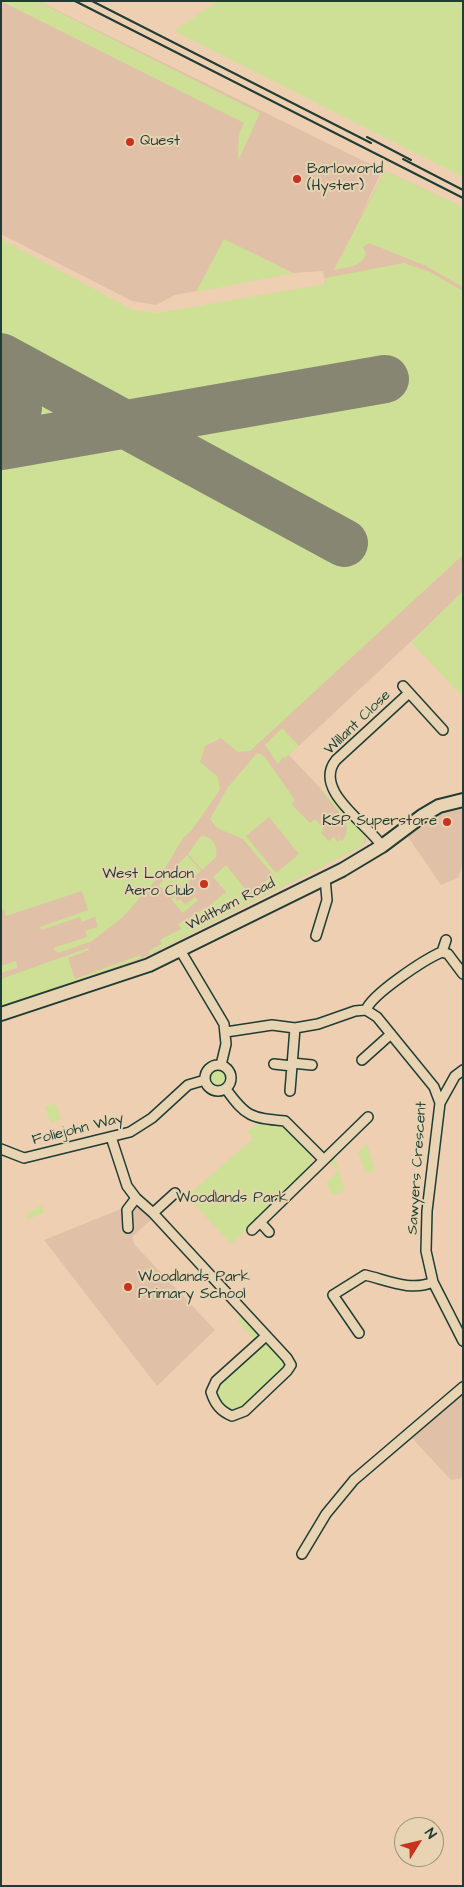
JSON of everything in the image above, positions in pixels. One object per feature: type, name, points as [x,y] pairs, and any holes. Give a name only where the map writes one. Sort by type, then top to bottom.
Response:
[{"type":"street","name":"Willant Close","points":[[382,846],[332,790],[330,774],[336,760],[406,690],[444,730]]},
{"type":"street","name":"Waltham Road","points":[[1,1014],[149,965],[325,878],[382,846],[422,816],[439,806],[463,800]]},
{"type":"street","points":[[316,936],[327,900],[325,878]]},
{"type":"street","points":[[226,1032],[272,1025],[295,1028],[318,1024],[345,1013],[366,1010],[368,1005],[383,992],[442,952],[446,940]]},
{"type":"street","points":[[180,950],[224,1024],[226,1044],[221,1065],[229,1070],[232,1078],[226,1089]]},
{"type":"street","points":[[442,952],[448,954],[463,974]]},
{"type":"street","name":"Sawyers Crescent","points":[[366,1010],[376,1017],[434,1087],[440,1103],[427,1211],[426,1250],[433,1282],[463,1341]]},
{"type":"street","points":[[290,1091],[295,1028]]},
{"type":"street","points":[[362,1060],[391,1034]]},
{"type":"street","points":[[274,1064],[312,1065]]},
{"type":"street","name":"Foliejohn Way","points":[[1,1149],[24,1158],[140,1128],[188,1085],[205,1080],[209,1068],[221,1065]]},
{"type":"street","points":[[440,1103],[449,1086],[463,1070]]},
{"type":"street","points":[[205,1080],[213,1091],[226,1089]]},
{"type":"street","points":[[434,1087],[449,1086]]},
{"type":"street","points":[[226,1089],[247,1114],[261,1119],[285,1121],[323,1159]]},
{"type":"street","points":[[252,1230],[368,1117]]},
{"type":"street","points":[[361,1124],[368,1131]]},
{"type":"street","points":[[111,1137],[122,1174],[136,1198],[153,1213],[287,1358],[291,1365],[287,1372],[244,1410],[232,1416],[222,1412],[214,1402],[211,1392],[216,1381],[266,1336]]},
{"type":"street","points":[[153,1213],[175,1194]]},
{"type":"street","points":[[128,1228],[127,1210],[136,1198]]},
{"type":"street","points":[[260,1222],[269,1232]]},
{"type":"street","points":[[359,1334],[334,1296],[365,1275],[408,1286],[422,1287],[433,1282]]},
{"type":"street","points":[[302,1554],[326,1514],[354,1480],[463,1387]]},
{"type":"shaded area","points":[[1,1],[38,1],[382,170],[361,215],[385,171],[463,207],[463,593],[289,755],[364,834],[366,840],[364,845],[139,960],[1,1006],[1,261],[120,325],[328,296],[323,271],[293,273],[175,295],[156,305],[132,301],[1,234]]},
{"type":"shaded area","points":[[463,807],[463,864],[458,878],[441,885],[404,831],[428,817],[446,810]]},
{"type":"shaded area","name":"Woodlands Park Primary School","points":[[128,1197],[153,1218],[132,1237],[135,1245],[215,1330],[157,1386],[44,1240],[121,1209]]},
{"type":"shaded area","points":[[463,1392],[463,1478],[451,1480],[411,1437]]},
{"type":"green space","points":[[1,1],[37,1],[260,113],[238,161],[239,134],[244,123]]},
{"type":"green space","points":[[218,1],[463,1],[463,177],[174,31]]},
{"type":"green space","points":[[385,171],[463,207],[463,287],[426,266],[369,243],[363,247],[366,254],[361,262],[353,266],[334,270]]},
{"type":"green space","points":[[1,239],[133,310],[157,313],[326,284],[325,278],[404,263],[430,272],[463,291],[463,555],[250,751],[238,752],[221,738],[205,746],[200,762],[218,777],[220,790],[191,831],[183,838],[163,872],[123,917],[92,941],[58,953],[53,948],[87,937],[85,931],[98,927],[95,917],[82,922],[80,917],[41,930],[40,927],[88,910],[82,891],[6,916],[4,909],[1,910]]},
{"type":"green space","points":[[224,239],[293,273],[196,292]]},
{"type":"green space","points":[[463,591],[463,697],[411,642]]},
{"type":"green space","points":[[282,728],[299,746],[285,758],[283,757],[278,764],[265,745]]},
{"type":"green space","points":[[256,754],[261,754],[295,800],[291,804],[310,823],[315,819],[324,829],[321,833],[329,841],[334,837],[338,842],[340,840],[337,835],[342,841],[347,827],[340,813],[319,786],[364,834],[364,845],[150,954],[148,951],[162,944],[160,940],[181,929],[178,924],[209,906],[226,892],[213,877],[226,865],[250,895],[273,875],[243,839],[217,828],[210,819],[228,787]],"holes":[[[269,817],[299,854],[276,873],[246,836]]]},
{"type":"green space","points":[[201,836],[205,836],[214,842],[216,853],[216,857],[202,870],[188,854]]},
{"type":"green space","points":[[187,855],[201,871],[170,897],[159,885]]},
{"type":"green space","points":[[176,895],[177,901],[180,899],[185,905],[195,897],[198,900],[183,913],[171,899]]},
{"type":"green space","points":[[88,948],[89,950],[68,958],[75,979],[141,955],[141,958],[1,1006],[1,979]]},
{"type":"green space","points":[[16,961],[17,968],[1,973],[1,966]]},
{"type":"green space","points":[[218,1068],[225,1071],[228,1078],[225,1085],[218,1088],[211,1085],[208,1078],[211,1071]]},
{"type":"green space","points":[[55,1103],[61,1119],[51,1123],[45,1107]]},
{"type":"green space","name":"Woodlands Park","points":[[258,1123],[282,1124],[312,1155],[311,1167],[231,1244],[187,1196],[253,1139],[247,1132]]},
{"type":"green space","points":[[367,1144],[375,1170],[366,1173],[358,1152]]},
{"type":"green space","points":[[334,1156],[345,1191],[332,1195],[326,1183],[338,1171],[329,1161]]},
{"type":"green space","points":[[41,1205],[44,1213],[28,1219],[25,1216]]},
{"type":"green space","points":[[242,1317],[258,1335],[254,1339],[238,1321]]},
{"type":"green space","points":[[267,1342],[286,1362],[285,1368],[241,1408],[225,1407],[217,1396],[218,1385]]},
{"type":"runway","points":[[1,357],[344,543]]},
{"type":"runway","points":[[1,446],[385,379]]},
{"type":"runway","points":[[1,399],[18,408]]},
{"type":"railway","points":[[75,1],[463,198]]},
{"type":"railway","points":[[92,1],[371,143]]},
{"type":"railway","points":[[367,137],[411,160]]},
{"type":"railway","points":[[403,159],[463,190]]},
{"type":"place","name":"Quest","points":[[130,142]]},
{"type":"place","name":"Barloworld (Hyster)","points":[[297,179]]},
{"type":"place","name":"KSP Superstore","points":[[447,822]]},
{"type":"place","name":"West London Aero Club","points":[[204,884]]},
{"type":"place","name":"Woodlands Park Primary School","points":[[128,1287]]}]
